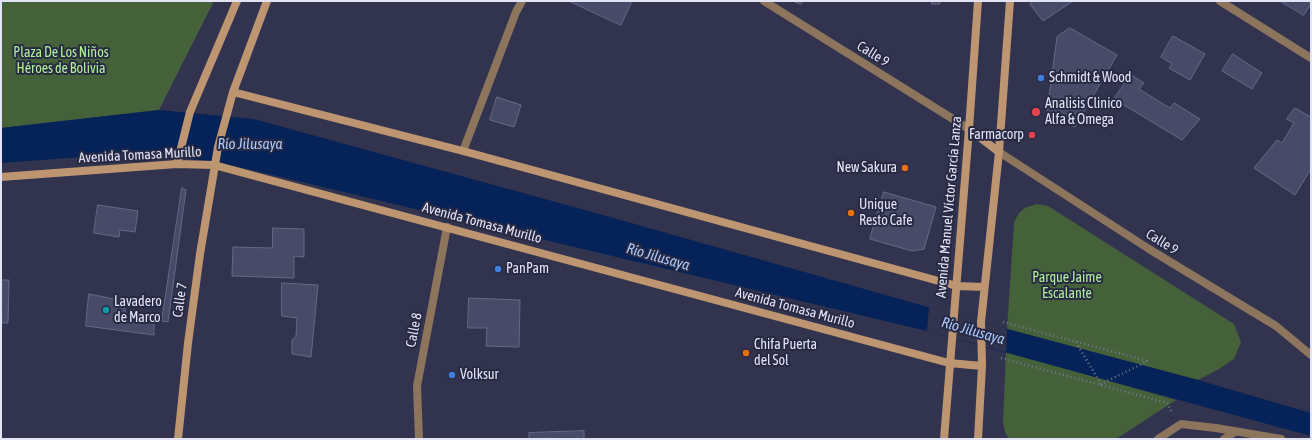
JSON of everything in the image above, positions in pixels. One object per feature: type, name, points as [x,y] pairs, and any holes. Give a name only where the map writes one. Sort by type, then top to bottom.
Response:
[{"type":"main road","points":[[177,164],[190,112],[237,1]]},
{"type":"main road","name":"Calle 7","points":[[178,439],[188,343],[214,165],[233,92],[267,1]]},
{"type":"main road","name":"Avenida Manuel Víctor García Lanza","points":[[944,439],[978,1]]},
{"type":"main road","points":[[978,439],[982,366],[981,322],[999,152],[1010,1]]},
{"type":"main road","points":[[233,92],[463,151],[957,286],[984,287]]},
{"type":"main road","points":[[969,129],[999,152]]},
{"type":"main road","name":"Avenida Tomasa Murillo","points":[[1,177],[177,164],[214,165],[949,363],[982,366]]},
{"type":"street","points":[[463,151],[516,12],[522,1]]},
{"type":"street","name":"Calle 9","points":[[764,1],[969,129]]},
{"type":"street","points":[[1220,1],[1311,58]]},
{"type":"street","name":"Calle 9","points":[[999,152],[1149,249],[1276,326],[1311,355]]},
{"type":"street","name":"Calle 8","points":[[419,439],[417,386],[446,227]]},
{"type":"street","points":[[1158,439],[1182,424],[1281,439]]},
{"type":"street","points":[[1224,439],[1235,432]]},
{"type":"path","points":[[1003,322],[1148,361],[1101,384]]},
{"type":"path","points":[[1077,343],[1101,384]]},
{"type":"path","points":[[1001,358],[1167,403],[1182,424]]},
{"type":"green space","name":"Plaza De Los Niños Héroes de Bolivia","points":[[1,1],[214,1],[159,110],[1,128]]},
{"type":"green space","name":"Parque Jaime Escalante","points":[[1037,204],[1048,206],[1234,324],[1241,342],[1234,359],[1198,380],[1007,329],[1014,223],[1022,210]]},
{"type":"green space","points":[[1006,352],[1176,400],[1116,439],[1009,439],[1005,432],[1003,423]]},
{"type":"water","name":"Río Jilusaya","points":[[159,110],[254,119],[603,215],[981,322],[1198,380],[1311,413],[1311,436],[927,331],[218,162],[137,153],[1,163],[1,128]]},
{"type":"pier","points":[[929,307],[1007,329],[1006,352],[927,331]]},
{"type":"building","points":[[569,1],[632,1],[621,25]]},
{"type":"building","points":[[793,1],[803,1],[801,4]]},
{"type":"building","points":[[932,1],[940,1],[940,4],[932,4]]},
{"type":"building","points":[[1034,1],[1073,1],[1043,21],[1030,4]]},
{"type":"building","points":[[1280,1],[1311,1],[1311,4],[1304,15]]},
{"type":"building","points":[[1070,28],[1117,55],[1075,127],[1047,111],[1057,37]]},
{"type":"building","points":[[1173,36],[1205,54],[1190,80],[1169,68],[1172,64],[1161,57]]},
{"type":"building","points":[[1233,54],[1262,73],[1252,89],[1222,71]]},
{"type":"building","points":[[1131,75],[1144,83],[1139,89],[1170,108],[1174,103],[1200,119],[1182,140],[1114,99]]},
{"type":"building","points":[[497,97],[521,105],[514,127],[490,120]]},
{"type":"building","points":[[1295,108],[1311,117],[1311,169],[1295,195],[1254,168],[1277,140],[1282,143],[1294,123],[1287,119]]},
{"type":"building","name":"Lavadero de Marco","points":[[182,188],[186,190],[168,322],[162,321]]},
{"type":"building","points":[[884,192],[936,207],[924,249],[912,251],[870,239]]},
{"type":"building","points":[[98,205],[138,211],[135,232],[120,230],[119,237],[94,233]]},
{"type":"building","points":[[273,228],[304,229],[304,257],[294,256],[294,278],[232,276],[233,247],[272,248]]},
{"type":"building","points":[[1,280],[9,280],[8,323],[1,323]]},
{"type":"building","points":[[282,283],[318,285],[311,357],[292,354],[292,340],[296,337],[297,318],[282,316]]},
{"type":"building","name":"Lavadero de Marco","points":[[89,294],[124,301],[126,319],[154,322],[154,335],[86,326]]},
{"type":"building","points":[[469,298],[520,300],[519,347],[486,346],[487,328],[468,328]]},
{"type":"building","points":[[584,431],[584,439],[529,439],[529,433]]},
{"type":"place","name":"Schmidt & Wood","points":[[1041,78]]},
{"type":"place","name":"Analisis Clinico Alfa & Omega","points":[[1036,112]]},
{"type":"place","name":"Farmacorp","points":[[1032,135]]},
{"type":"place","name":"New Sakura","points":[[905,168]]},
{"type":"place","name":"Unique Resto Cafe","points":[[851,213]]},
{"type":"place","name":"PanPam","points":[[498,269]]},
{"type":"place","name":"Lavadero de Marco","points":[[106,310]]},
{"type":"place","name":"Chifa Puerta del Sol","points":[[746,353]]},
{"type":"place","name":"Volksur","points":[[452,375]]}]
